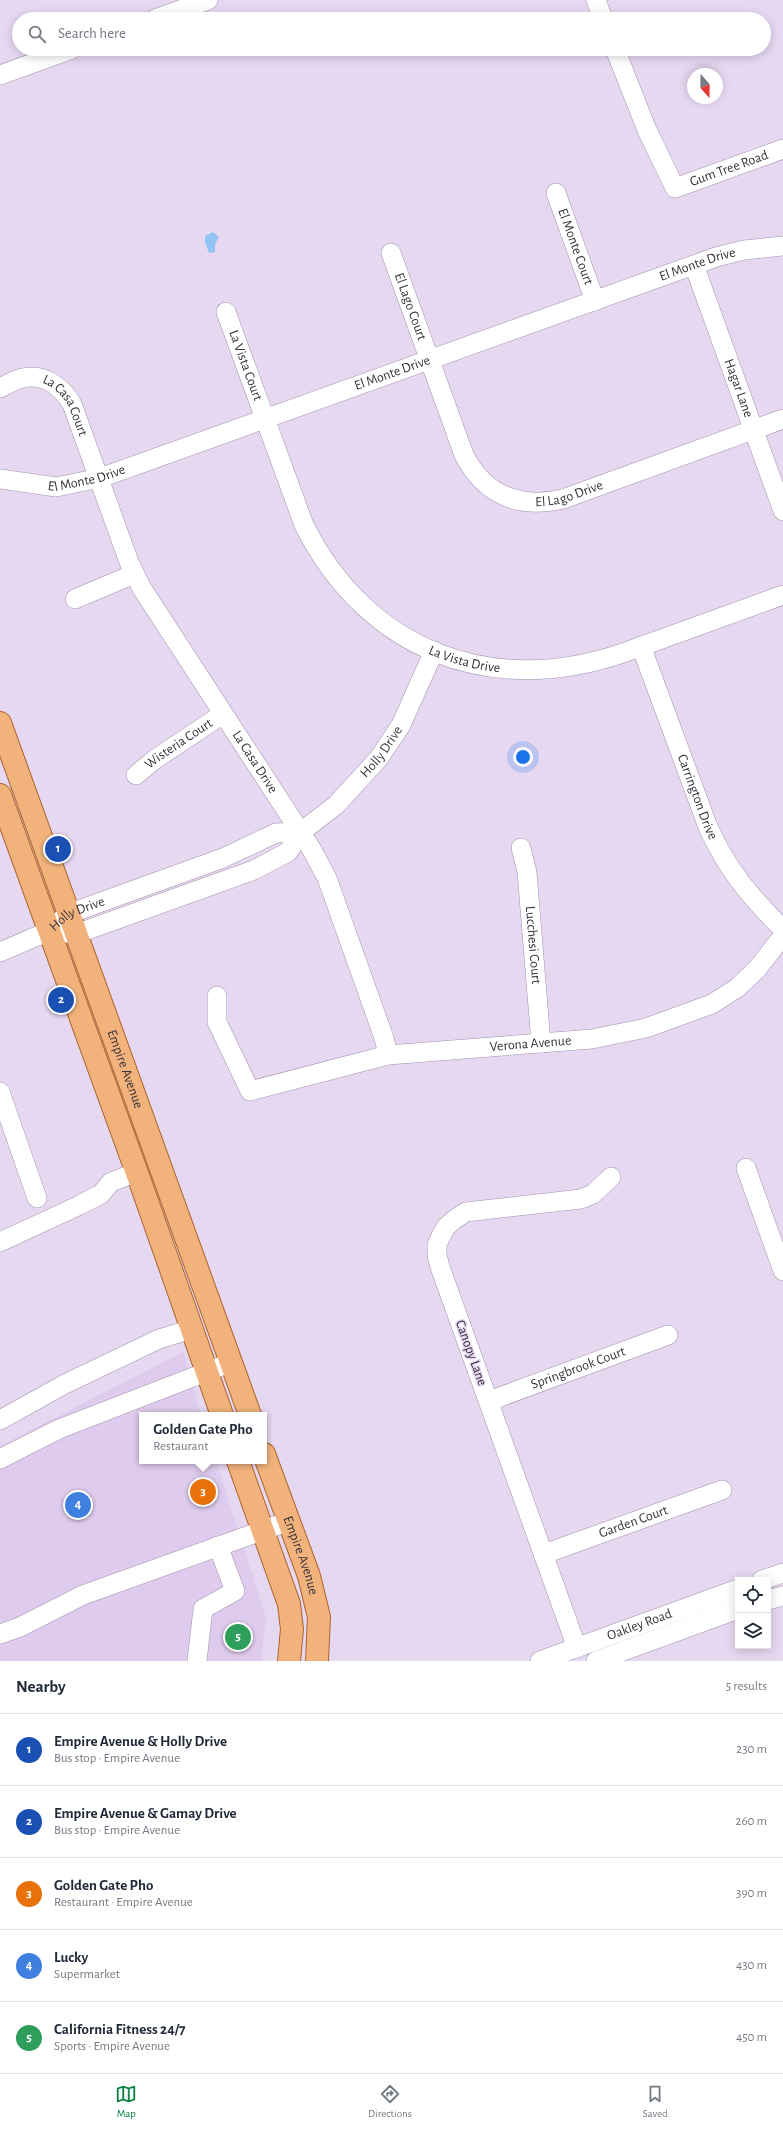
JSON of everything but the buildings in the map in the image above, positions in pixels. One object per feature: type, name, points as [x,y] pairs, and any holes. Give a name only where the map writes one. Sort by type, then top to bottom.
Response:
[{"type":"main road","name":"Empire Avenue","points":[[0,723],[249,1412]]},
{"type":"main road","name":"Empire Avenue","points":[[0,795],[139,1178],[221,1412]]},
{"type":"main road","points":[[139,1178],[153,1176],[171,1223],[189,1249]]},
{"type":"main road","name":"Empire Avenue","points":[[267,1462],[309,1576],[319,1617],[317,1661]]},
{"type":"main road","name":"Empire Avenue","points":[[239,1464],[264,1530],[289,1604],[292,1629],[290,1661]]},
{"type":"street","points":[[175,12],[208,0]]},
{"type":"street","points":[[596,0],[600,12]]},
{"type":"street","points":[[0,75],[53,56]]},
{"type":"street","name":"Gum Tree Road","points":[[618,56],[647,130],[675,188],[783,149]]},
{"type":"street","name":"El Monte Court","points":[[556,193],[595,301]]},
{"type":"street","name":"El Monte Drive","points":[[0,479],[56,487],[100,478],[730,252],[783,246]]},
{"type":"street","name":"El Lago Court","points":[[391,253],[430,359]]},
{"type":"street","name":"Hagar Lane","points":[[694,265],[783,511]]},
{"type":"street","name":"La Vista Court","points":[[226,312],[265,419]]},
{"type":"street","name":"El Lago Drive","points":[[430,359],[464,455],[474,473],[489,487],[500,493],[525,502],[544,503],[563,499],[783,419]]},
{"type":"street","name":"La Casa Court","points":[[0,388],[23,377],[40,378],[52,383],[64,391],[72,404],[100,478]]},
{"type":"street","name":"La Vista Drive","points":[[265,419],[304,525],[318,553],[335,577],[358,602],[385,625],[434,651],[479,666],[505,669],[539,670],[569,668],[597,662],[783,595]]},
{"type":"street","name":"La Casa Drive","points":[[100,478],[134,574],[223,714],[301,832],[327,878],[384,1038],[388,1055]]},
{"type":"street","points":[[75,599],[134,574]]},
{"type":"street","name":"Carrington Drive","points":[[641,646],[708,827],[718,849],[743,888],[783,929]]},
{"type":"street","name":"Holly Drive","points":[[49,932],[76,934],[254,870],[288,852],[301,832],[336,805],[379,758],[400,725],[434,651]]},
{"type":"street","name":"Wisteria Court","points":[[136,775],[154,760],[223,714]]},
{"type":"street","name":"Holly Drive","points":[[49,932],[68,914],[223,858],[276,833],[301,832]]},
{"type":"street","name":"Lucchesi Court","points":[[521,848],[527,872],[541,1043]]},
{"type":"street","points":[[0,952],[49,932]]},
{"type":"street","name":"Verona Avenue","points":[[218,996],[217,1022],[250,1091],[388,1055],[592,1039],[646,1028],[712,1004],[738,988],[757,969],[783,936]]},
{"type":"street","points":[[0,1092],[6,1127],[37,1198]]},
{"type":"street","points":[[746,1168],[783,1271]]},
{"type":"street","name":"Canopy Lane","points":[[577,1648],[440,1267],[437,1255],[437,1245],[446,1227],[466,1212],[581,1199],[593,1194],[612,1177]]},
{"type":"street","points":[[0,1242],[101,1194],[111,1182],[139,1178]]},
{"type":"street","points":[[0,1420],[65,1384],[153,1342],[179,1332],[192,1329]]},
{"type":"street","name":"Springbrook Court","points":[[489,1401],[668,1336]]},
{"type":"street","points":[[0,1459],[59,1429],[232,1362]]},
{"type":"street","name":"Garden Court","points":[[544,1554],[722,1490]]},
{"type":"street","points":[[0,1634],[20,1627],[83,1595],[289,1521]]},
{"type":"street","points":[[197,1661],[203,1609],[235,1592],[218,1546]]},
{"type":"street","points":[[771,1577],[783,1573]]},
{"type":"street","name":"Oakley Road","points":[[540,1661],[735,1590]]},
{"type":"street","points":[[771,1599],[783,1596]]},
{"type":"street","name":"Oakley Road","points":[[596,1661],[735,1610]]},
{"type":"shaded area","points":[[183,1352],[200,1412],[139,1412],[139,1464],[217,1464],[266,1617],[261,1661],[0,1661],[0,1446]]},
{"type":"water","points":[[213,232],[219,237],[215,244],[215,252],[209,253],[205,242],[205,236]]},
{"type":"place","name":"Empire Avenue & Holly Drive","points":[[58,849]]},
{"type":"place","name":"Empire Avenue & Gamay Drive","points":[[61,1000]]},
{"type":"place","name":"Golden Gate Pho","points":[[203,1492]]},
{"type":"place","name":"Lucky","points":[[78,1505]]},
{"type":"place","name":"California Fitness 24/7","points":[[238,1637]]}]
